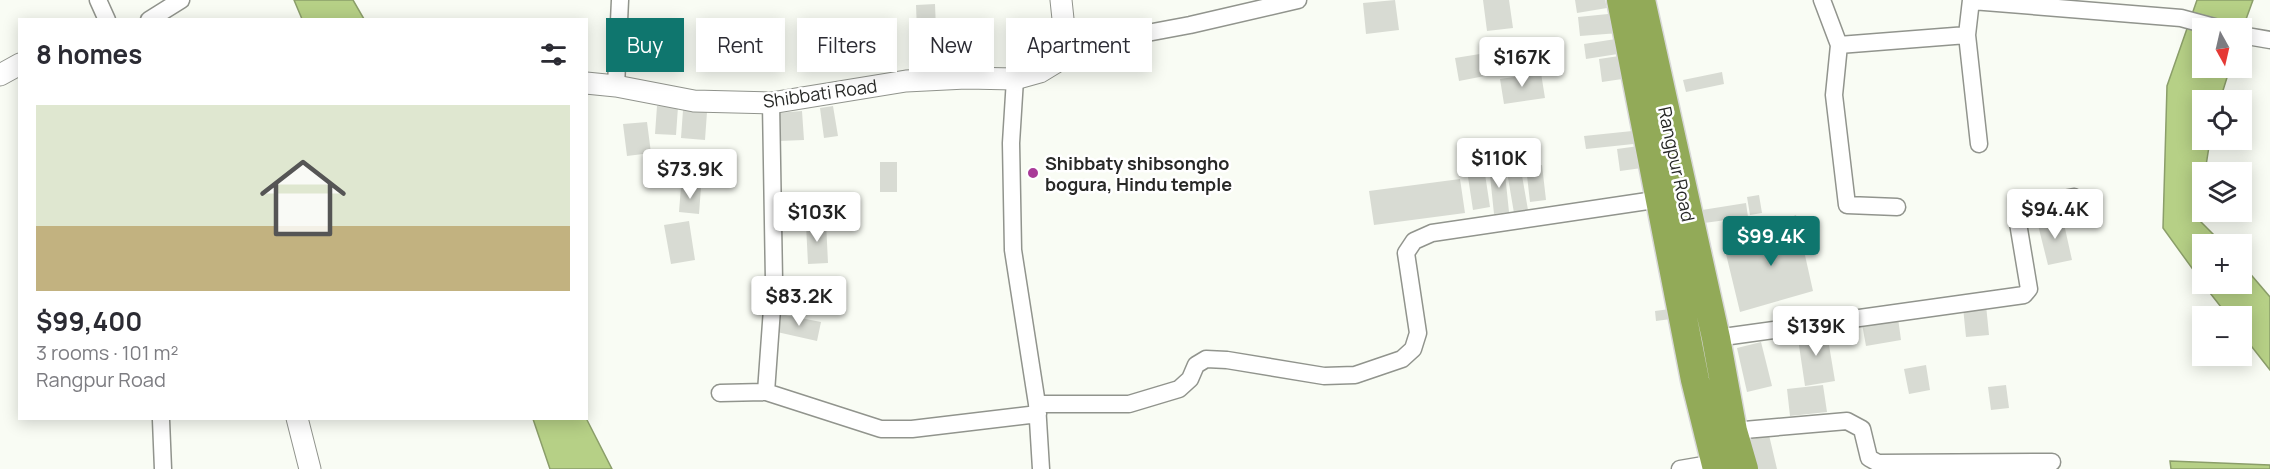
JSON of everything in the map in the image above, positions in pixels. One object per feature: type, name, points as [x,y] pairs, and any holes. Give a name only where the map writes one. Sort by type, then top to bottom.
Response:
[{"type":"highway","name":"Rangpur Road","points":[[1621,0],[1695,380],[1716,466]]},
{"type":"highway","name":"Rangpur Road","points":[[1641,0],[1716,339],[1733,431],[1744,469]]},
{"type":"street","points":[[98,0],[106,18]]},
{"type":"street","points":[[152,18],[181,0]]},
{"type":"street","points":[[616,86],[620,0]]},
{"type":"street","points":[[1061,0],[1063,18]]},
{"type":"street","points":[[1152,31],[1298,0]]},
{"type":"street","points":[[1822,0],[1839,45],[1834,95],[1846,205],[1897,207]]},
{"type":"street","points":[[1979,144],[1967,35],[1971,0],[2181,18],[2192,21]]},
{"type":"street","points":[[1839,45],[1967,35]]},
{"type":"street","points":[[2252,37],[2270,40]]},
{"type":"street","points":[[0,75],[18,65]]},
{"type":"street","name":"Shibbati Road","points":[[588,82],[694,101],[771,103],[906,81],[966,78],[1015,79],[1040,72]]},
{"type":"street","points":[[1015,79],[1011,142],[1013,250],[1037,409],[1041,469]]},
{"type":"street","points":[[766,392],[774,281],[771,103]]},
{"type":"street","points":[[1716,339],[2024,295],[2029,289],[2017,217],[2018,209],[2074,196]]},
{"type":"street","points":[[720,393],[766,392],[881,429],[912,429],[1037,409],[1129,404],[1179,389],[1190,379],[1196,364],[1206,359],[1227,360],[1324,376],[1355,375],[1402,359],[1413,349],[1418,333],[1406,253],[1414,241],[1432,233],[1661,199]]},
{"type":"street","points":[[161,420],[163,469]]},
{"type":"street","points":[[298,420],[310,469]]},
{"type":"street","points":[[1733,431],[1847,422],[1862,429],[1869,458],[1878,463],[2052,462]]},
{"type":"street","points":[[1680,469],[1716,466]]},
{"type":"shaded area","points":[[294,0],[353,0],[363,18],[302,18]]},
{"type":"shaded area","points":[[2197,0],[2253,0],[2246,18],[2192,18],[2192,78],[2227,78],[2223,90],[2192,90],[2192,150],[2208,150],[2207,162],[2192,162],[2192,222],[2201,222],[2213,234],[2192,234],[2192,268],[2163,228],[2167,86]]},
{"type":"shaded area","points":[[2252,276],[2270,297],[2270,370],[2252,347],[2252,306],[2220,306],[2211,294],[2252,294]]},
{"type":"shaded area","points":[[533,420],[587,420],[612,469],[550,469]]},
{"type":"shaded area","points":[[2170,461],[2270,465],[2270,469],[2171,469]]},
{"type":"building","points":[[1395,0],[1399,30],[1366,34],[1363,3]]},
{"type":"building","points":[[1483,0],[1509,0],[1513,28],[1487,31]]},
{"type":"building","points":[[1575,0],[1605,0],[1607,8],[1577,13]]},
{"type":"building","points":[[935,4],[936,18],[916,18],[916,5]]},
{"type":"building","points":[[1618,13],[1619,33],[1580,36],[1578,17]]},
{"type":"building","points":[[1622,38],[1624,53],[1586,59],[1584,44]]},
{"type":"building","points":[[1486,53],[1490,75],[1459,81],[1455,58]]},
{"type":"building","points":[[1626,55],[1629,78],[1602,82],[1599,59]]},
{"type":"building","points":[[1722,72],[1724,84],[1686,92],[1683,80]]},
{"type":"building","points":[[1541,73],[1545,98],[1504,104],[1500,79]]},
{"type":"building","points":[[657,106],[678,107],[676,135],[655,134]]},
{"type":"building","points":[[833,106],[838,136],[824,138],[820,108]]},
{"type":"building","points":[[683,110],[707,112],[705,140],[681,138]]},
{"type":"building","points":[[802,111],[804,140],[779,141],[777,113]]},
{"type":"building","points":[[647,122],[651,153],[627,156],[623,124]]},
{"type":"building","points":[[1642,130],[1643,143],[1586,149],[1584,136]]},
{"type":"building","points":[[1646,145],[1649,167],[1620,171],[1617,149]]},
{"type":"building","points":[[880,162],[897,162],[897,192],[880,192]]},
{"type":"building","points":[[1504,164],[1509,212],[1494,214],[1489,166]]},
{"type":"building","points":[[1520,164],[1528,210],[1514,213],[1506,166]]},
{"type":"building","points":[[1542,165],[1546,200],[1530,202],[1526,167]]},
{"type":"building","points":[[1485,174],[1490,207],[1473,210],[1468,177]]},
{"type":"building","points":[[1460,179],[1465,213],[1374,225],[1369,191]]},
{"type":"building","points":[[681,186],[701,187],[699,214],[679,212]]},
{"type":"building","points":[[1759,195],[1762,213],[1750,215],[1747,197]]},
{"type":"building","points":[[1746,203],[1748,217],[1704,223],[1702,210]]},
{"type":"building","points":[[1796,215],[1813,291],[1740,312],[1726,254],[1759,247],[1756,231]]},
{"type":"building","points":[[2062,215],[2072,260],[2048,265],[2037,221]]},
{"type":"building","points":[[689,221],[695,260],[671,264],[664,225]]},
{"type":"building","points":[[826,222],[828,263],[808,264],[806,224]]},
{"type":"building","points":[[1986,305],[1989,335],[1966,337],[1963,307]]},
{"type":"building","points":[[1670,309],[1671,319],[1656,321],[1655,311]]},
{"type":"building","points":[[780,314],[821,322],[817,341],[777,332]]},
{"type":"building","points":[[1898,318],[1901,340],[1866,346],[1862,324]]},
{"type":"building","points":[[1826,327],[1835,381],[1805,386],[1797,332]]},
{"type":"building","points":[[1761,342],[1772,386],[1747,392],[1737,348]]},
{"type":"building","points":[[1926,365],[1930,390],[1909,394],[1904,369]]},
{"type":"building","points":[[1823,385],[1827,412],[1790,416],[1787,389]]},
{"type":"building","points":[[2006,385],[2009,408],[1991,410],[1988,387]]},
{"type":"building","points":[[1769,435],[1777,469],[1751,469],[1744,441]]},
{"type":"place","name":"Shibbaty shibsongho bogura, Hindu temple","points":[[1033,173]]}]
